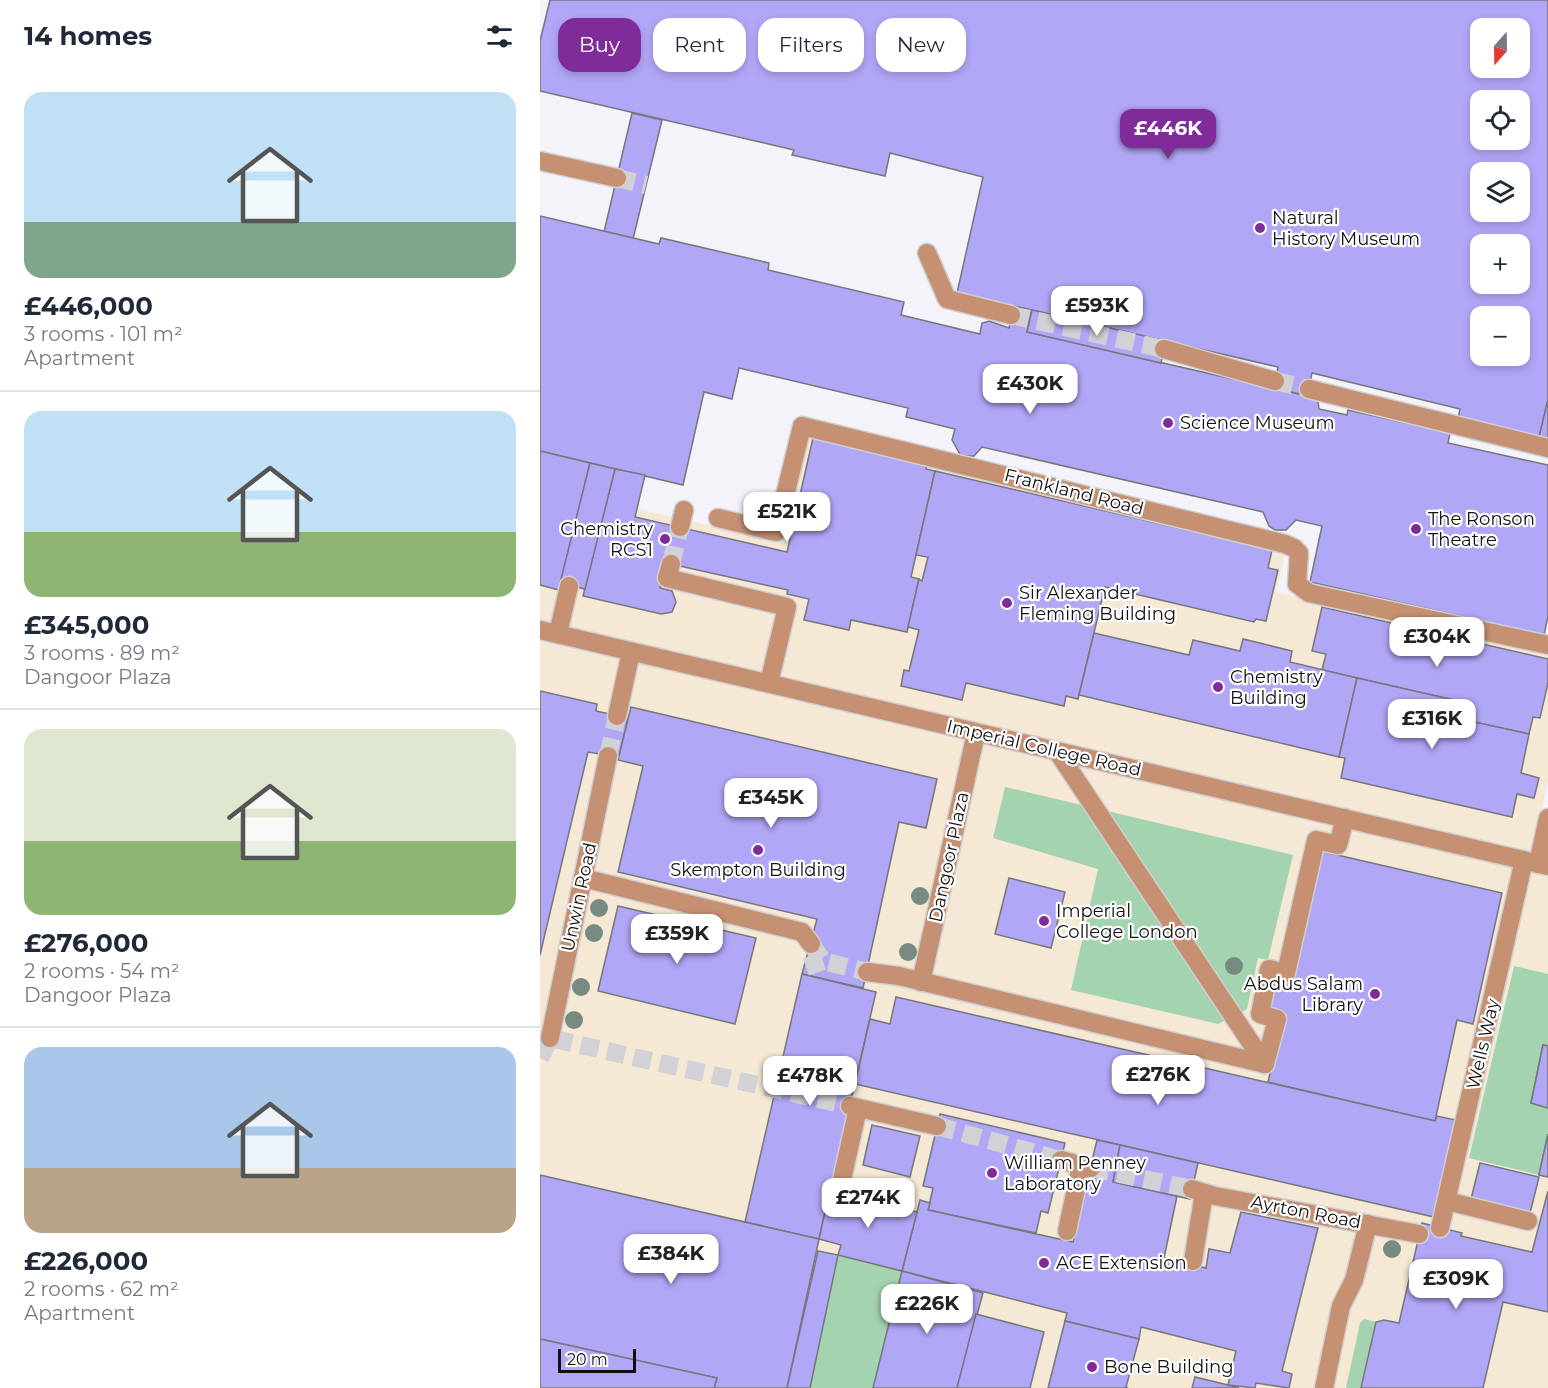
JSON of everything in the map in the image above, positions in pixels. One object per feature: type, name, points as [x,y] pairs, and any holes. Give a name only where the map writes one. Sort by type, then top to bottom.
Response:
[{"type":"street","points":[[540,161],[617,178]]},
{"type":"street","points":[[927,253],[947,299],[1011,315]]},
{"type":"street","points":[[1164,349],[1275,381]]},
{"type":"street","points":[[1309,389],[1548,448]]},
{"type":"street","name":"Frankland Road","points":[[718,518],[776,532],[801,426],[1285,544],[1299,553],[1297,584],[1309,593],[1548,645]]},
{"type":"street","points":[[671,564],[667,578],[787,607],[769,683]]},
{"type":"street","points":[[549,632],[569,586]]},
{"type":"street","name":"Imperial College Road","points":[[549,632],[1537,863]]},
{"type":"street","points":[[617,716],[631,652]]},
{"type":"street","name":"Dangoor Plaza","points":[[921,982],[976,733]]},
{"type":"street","points":[[1057,752],[1265,1064]]},
{"type":"street","name":"Unwin Road","points":[[550,1038],[608,756]]},
{"type":"street","points":[[1265,1064],[1276,1018],[1275,1015],[1260,1014],[1269,969],[1283,976],[1286,973],[1316,840],[1338,845],[1345,818]]},
{"type":"street","name":"Wells Way","points":[[1440,1228],[1548,818]]},
{"type":"street","points":[[583,878],[802,932],[811,944]]},
{"type":"street","points":[[867,972],[1012,996],[1265,1064]]},
{"type":"street","points":[[841,1184],[854,1107],[937,1125]]},
{"type":"street","points":[[1061,1160],[1086,1167],[1066,1231]]},
{"type":"street","name":"Ayrton Road","points":[[1193,1261],[1198,1191],[1419,1234]]},
{"type":"street","points":[[1447,1201],[1528,1221]]},
{"type":"street","points":[[1324,1388],[1341,1306],[1354,1280],[1368,1224]]},
{"type":"shaded area","name":"Imperial College London","points":[[810,433],[1286,550],[1276,592],[1548,656],[1548,781],[1528,872],[1548,877],[1548,974],[1514,966],[1469,1158],[1548,1177],[1548,1388],[540,1388],[540,451],[645,475],[637,509],[783,542]]},
{"type":"green space","points":[[1005,787],[1293,855],[1268,960],[1258,958],[1247,1009],[1218,1024],[1071,990],[1098,869],[993,838]]},
{"type":"green space","points":[[1514,966],[1548,974],[1548,1046],[1543,1046],[1531,1103],[1548,1108],[1548,1134],[1539,1175],[1469,1158]]},
{"type":"green space","points":[[838,1255],[902,1271],[873,1388],[810,1388]]},
{"type":"green space","points":[[1364,1319],[1376,1322],[1361,1388],[1346,1388],[1360,1323]]},
{"type":"building","name":"Natural History Museum","points":[[550,0],[1548,0],[1548,400],[1539,437],[1458,419],[1460,409],[1312,373],[1307,396],[1274,388],[1278,367],[957,293],[983,177],[890,153],[885,176],[792,155],[794,150],[540,91],[540,41]]},
{"type":"building","points":[[632,113],[662,120],[633,239],[604,232]]},
{"type":"building","name":"Science Museum","points":[[540,216],[659,244],[661,238],[769,263],[768,270],[904,302],[901,315],[980,334],[982,323],[989,321],[1009,328],[1014,306],[1032,310],[1027,332],[1312,397],[1318,401],[1319,409],[1347,415],[1348,410],[1450,433],[1448,443],[1548,465],[1548,616],[1544,635],[1310,582],[1322,526],[1296,520],[1286,530],[1275,530],[1269,526],[1263,512],[982,447],[974,456],[961,456],[952,440],[955,429],[906,417],[908,408],[739,368],[732,399],[704,392],[683,485],[540,451]]},
{"type":"building","points":[[1032,310],[1166,341],[1161,363],[1027,332]]},
{"type":"building","points":[[1548,400],[1548,440],[1539,437]]},
{"type":"building","name":"Chemistry RCS1","points":[[813,438],[927,464],[926,469],[935,471],[911,577],[919,579],[907,632],[851,620],[849,630],[804,620],[809,599],[787,594],[788,590],[666,563],[660,588],[672,591],[676,602],[672,612],[661,614],[583,596],[615,469],[645,475],[635,517],[787,552]]},
{"type":"building","points":[[540,451],[590,463],[559,590],[540,585]]},
{"type":"building","points":[[590,463],[615,469],[585,589],[560,583]]},
{"type":"building","name":"Sir Alexander Fleming Building","points":[[935,471],[1272,550],[1268,568],[1278,570],[1266,621],[1256,619],[1254,622],[1105,587],[1078,699],[1066,696],[1064,706],[966,683],[962,700],[901,686],[904,670],[909,671],[919,630],[908,627],[919,579],[922,581],[928,557],[916,555]]},
{"type":"building","points":[[1322,607],[1548,659],[1548,683],[1540,718],[1533,717],[1529,734],[1460,719],[1463,702],[1322,670],[1326,654],[1312,651]]},
{"type":"building","name":"Chemistry Building","points":[[1094,633],[1189,655],[1193,640],[1240,651],[1243,639],[1292,651],[1290,662],[1357,678],[1339,757],[1079,695]]},
{"type":"building","points":[[1357,678],[1463,702],[1460,719],[1529,734],[1521,773],[1539,778],[1534,798],[1517,794],[1512,817],[1341,778],[1345,758],[1339,757]]},
{"type":"building","points":[[540,691],[597,704],[596,711],[628,718],[619,757],[588,752],[540,955]]},
{"type":"building","name":"Skempton Building","points":[[631,707],[937,779],[926,828],[899,822],[863,988],[802,974],[817,919],[618,872],[643,766],[618,760]]},
{"type":"building","name":"Abdus Salam Library","points":[[1320,851],[1502,893],[1473,1024],[1457,1020],[1435,1121],[1268,1082],[1284,1013],[1271,1011],[1267,1007]]},
{"type":"building","points":[[1009,878],[1065,892],[1051,948],[995,934]]},
{"type":"building","points":[[618,906],[756,938],[735,1024],[598,991]]},
{"type":"building","points":[[802,974],[876,992],[819,1239],[745,1222]]},
{"type":"building","points":[[896,997],[1435,1121],[1437,1116],[1456,1120],[1434,1217],[855,1084],[870,1019],[890,1024]]},
{"type":"building","points":[[1543,1045],[1548,1046],[1548,1108],[1531,1103]]},
{"type":"building","points":[[1543,1045],[1548,1046],[1548,1108],[1531,1103]]},
{"type":"building","name":"William Penney Laboratory","points":[[940,1114],[1065,1143],[1048,1213],[1041,1211],[1036,1233],[928,1210],[933,1188],[923,1186]]},
{"type":"building","points":[[872,1125],[920,1136],[910,1177],[863,1165]]},
{"type":"building","points":[[1548,1134],[1548,1177],[1539,1175]]},
{"type":"building","points":[[1548,1134],[1548,1177],[1539,1175]]},
{"type":"building","name":"ACE Extension","points":[[1097,1140],[1120,1145],[1113,1182],[1177,1196],[1164,1258],[1206,1268],[1209,1249],[1230,1253],[1241,1212],[1318,1228],[1282,1371],[1292,1374],[1289,1388],[1256,1383],[1255,1388],[1228,1385],[1236,1351],[1141,1327],[1139,1339],[1065,1321],[1067,1313],[902,1271],[920,1200],[930,1203],[928,1210],[1073,1242]]},
{"type":"building","points":[[1120,1145],[1198,1163],[1190,1199],[1113,1182]]},
{"type":"building","points":[[1480,1163],[1539,1177],[1530,1213],[1471,1199]]},
{"type":"building","points":[[540,1175],[819,1239],[787,1388],[714,1388],[717,1378],[540,1339]]},
{"type":"building","points":[[830,1189],[917,1212],[902,1271],[838,1255],[841,1245],[819,1239]]},
{"type":"building","points":[[1548,1191],[1548,1312],[1503,1302],[1483,1388],[1361,1388],[1376,1322],[1384,1320],[1399,1323],[1422,1223],[1462,1233],[1461,1236],[1532,1252]]},
{"type":"building","points":[[818,1251],[838,1255],[810,1388],[787,1388]]},
{"type":"building","points":[[902,1271],[983,1293],[957,1388],[873,1388]]},
{"type":"building","points":[[976,1314],[1044,1332],[1030,1388],[957,1388]]},
{"type":"building","name":"Bone Building","points":[[1065,1321],[1139,1339],[1126,1387],[1128,1388],[1048,1388]]},
{"type":"building","points":[[540,1339],[717,1378],[714,1388],[540,1388]]},
{"type":"building","points":[[1195,1377],[1228,1385],[1239,1388],[1192,1388]]},
{"type":"tunnel","points":[[617,178],[646,185]]},
{"type":"tunnel","points":[[1011,315],[1164,349]]},
{"type":"tunnel","points":[[1275,381],[1309,389]]},
{"type":"tunnel","points":[[671,564],[680,527]]},
{"type":"tunnel","points":[[608,756],[617,716]]},
{"type":"tunnel","points":[[811,944],[823,961],[867,972]]},
{"type":"tunnel","points":[[806,967],[823,961]]},
{"type":"tunnel","points":[[540,1058],[550,1038],[850,1106]]},
{"type":"tunnel","points":[[937,1126],[1061,1160]]},
{"type":"tunnel","points":[[1091,1168],[1192,1189]]},
{"type":"place","name":"Natural History Museum","points":[[1260,228]]},
{"type":"place","name":"Science Museum","points":[[1168,423]]},
{"type":"place","name":"The Ronson Theatre","points":[[1416,529]]},
{"type":"place","name":"Chemistry RCS1","points":[[665,539]]},
{"type":"place","name":"Sir Alexander Fleming Building","points":[[1007,603]]},
{"type":"place","name":"Chemistry Building","points":[[1218,687]]},
{"type":"place","name":"Skempton Building","points":[[758,850]]},
{"type":"place","name":"Imperial College London","points":[[1044,921]]},
{"type":"place","name":"Abdus Salam Library","points":[[1375,994]]},
{"type":"place","name":"William Penney Laboratory","points":[[992,1173]]},
{"type":"place","name":"ACE Extension","points":[[1044,1263]]},
{"type":"place","name":"Bone Building","points":[[1092,1367]]}]
